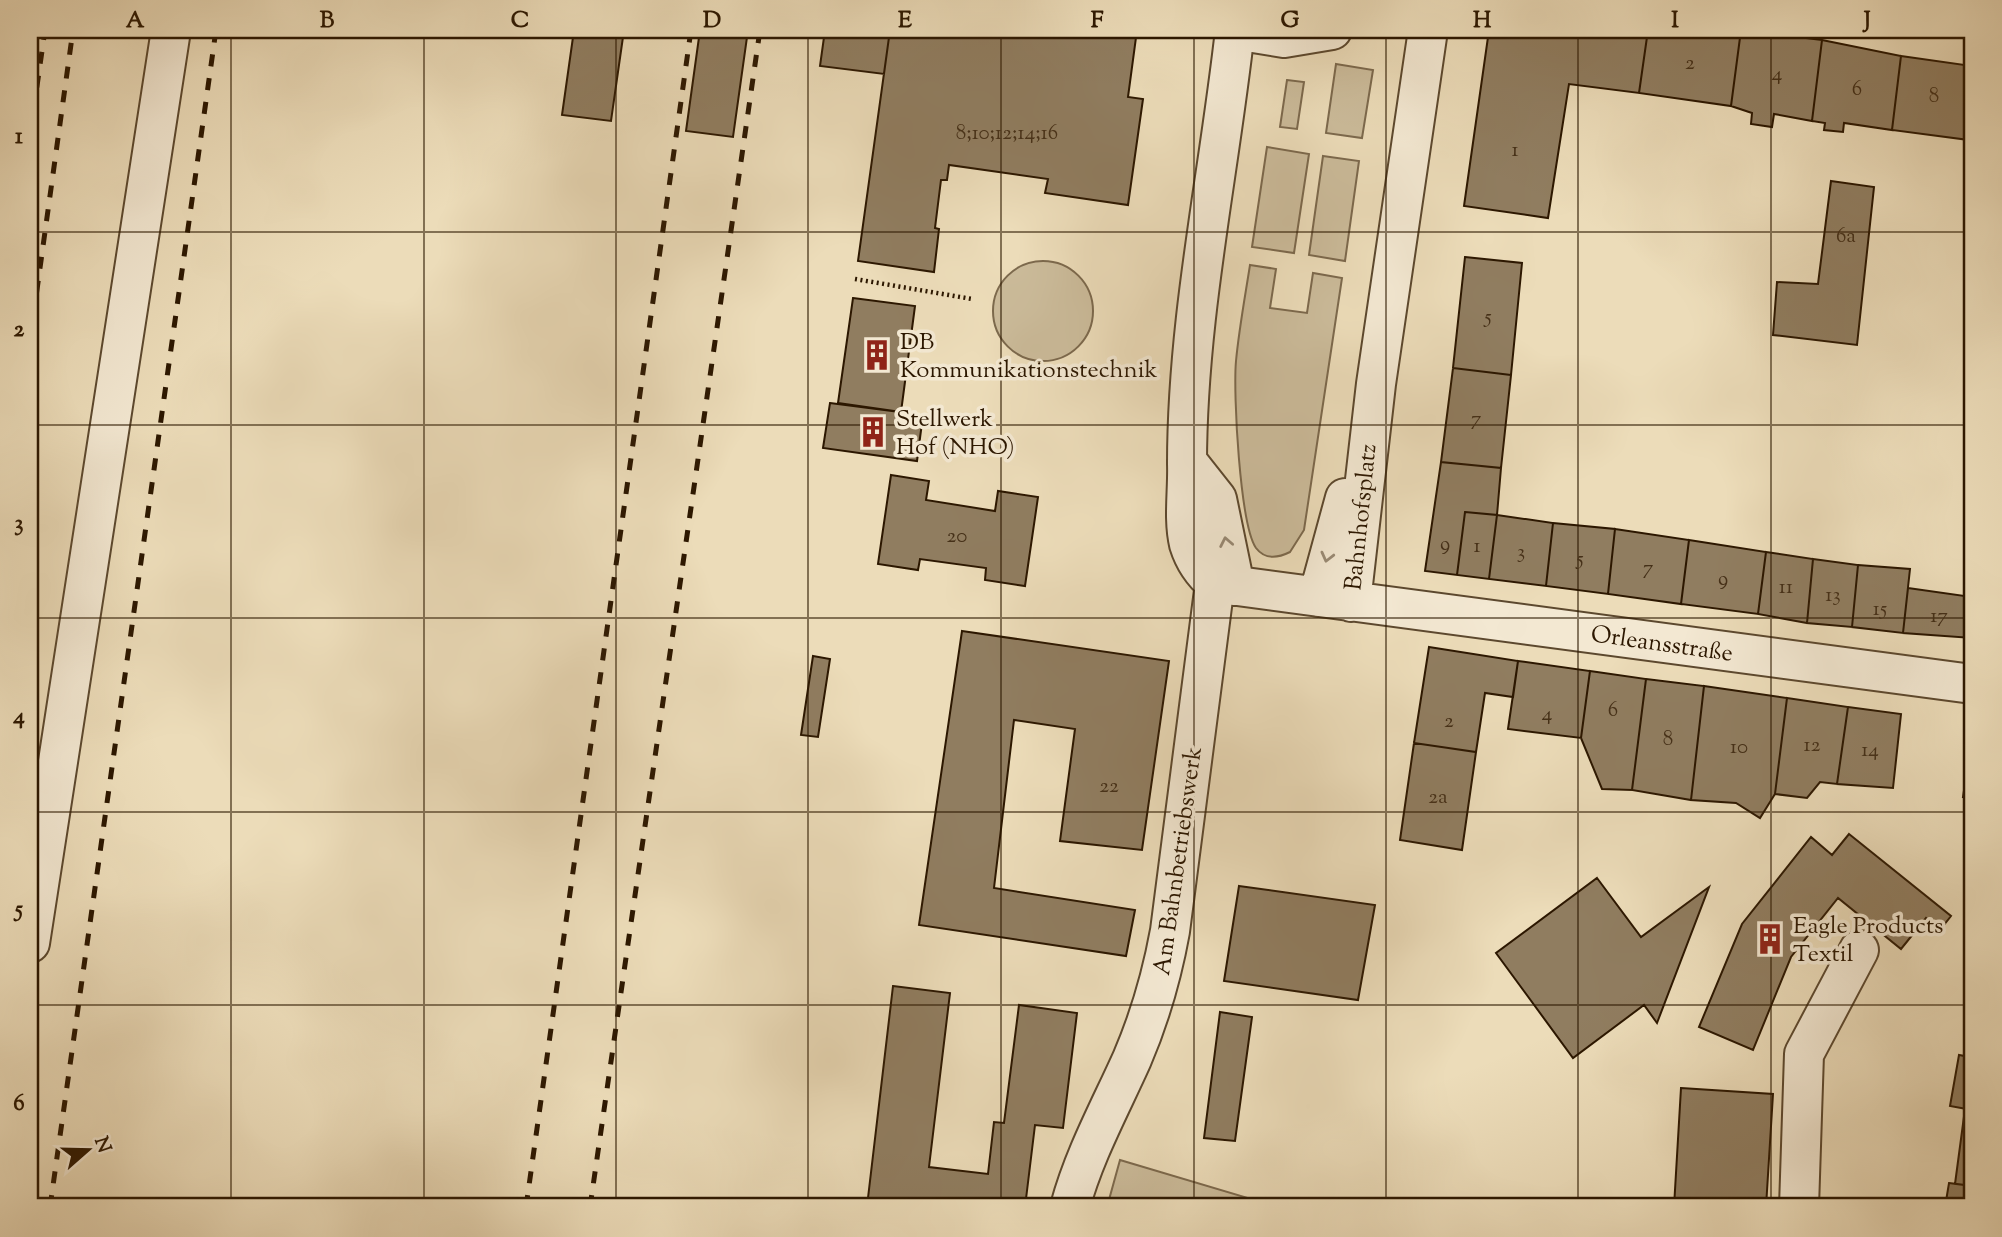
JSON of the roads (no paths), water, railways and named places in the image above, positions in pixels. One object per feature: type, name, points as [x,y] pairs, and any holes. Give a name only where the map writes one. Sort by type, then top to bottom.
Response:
[{"type":"street","points":[[30,943],[171,30]]},
{"type":"street","name":"Am Bahnbetriebswerk","points":[[1070,1207],[1091,1147],[1132,1058],[1161,980],[1225,584],[1217,499],[1187,461],[1186,418],[1200,262],[1219,169],[1235,30],[1284,38],[1332,30]]},
{"type":"street","name":"Bahnhofsplatz","points":[[1225,584],[1335,599],[1362,484],[1429,30]]},
{"type":"street","name":"Orleansstraße","points":[[1335,599],[1972,684]]},
{"type":"street","points":[[1799,1207],[1804,1054],[1859,950]]},
{"type":"railway","points":[[30,135],[45,30]]},
{"type":"railway","points":[[30,340],[73,30]]},
{"type":"railway","points":[[50,1207],[216,30]]},
{"type":"railway","points":[[526,1207],[691,30]]},
{"type":"railway","points":[[590,1207],[760,30]]},
{"type":"place","name":"DB Kommunikationstechnik","points":[[877,355]]},
{"type":"place","name":"Stellwerk Hof (NHO)","points":[[873,432]]},
{"type":"place","name":"Eagle Products Textil","points":[[1770,939]]}]
